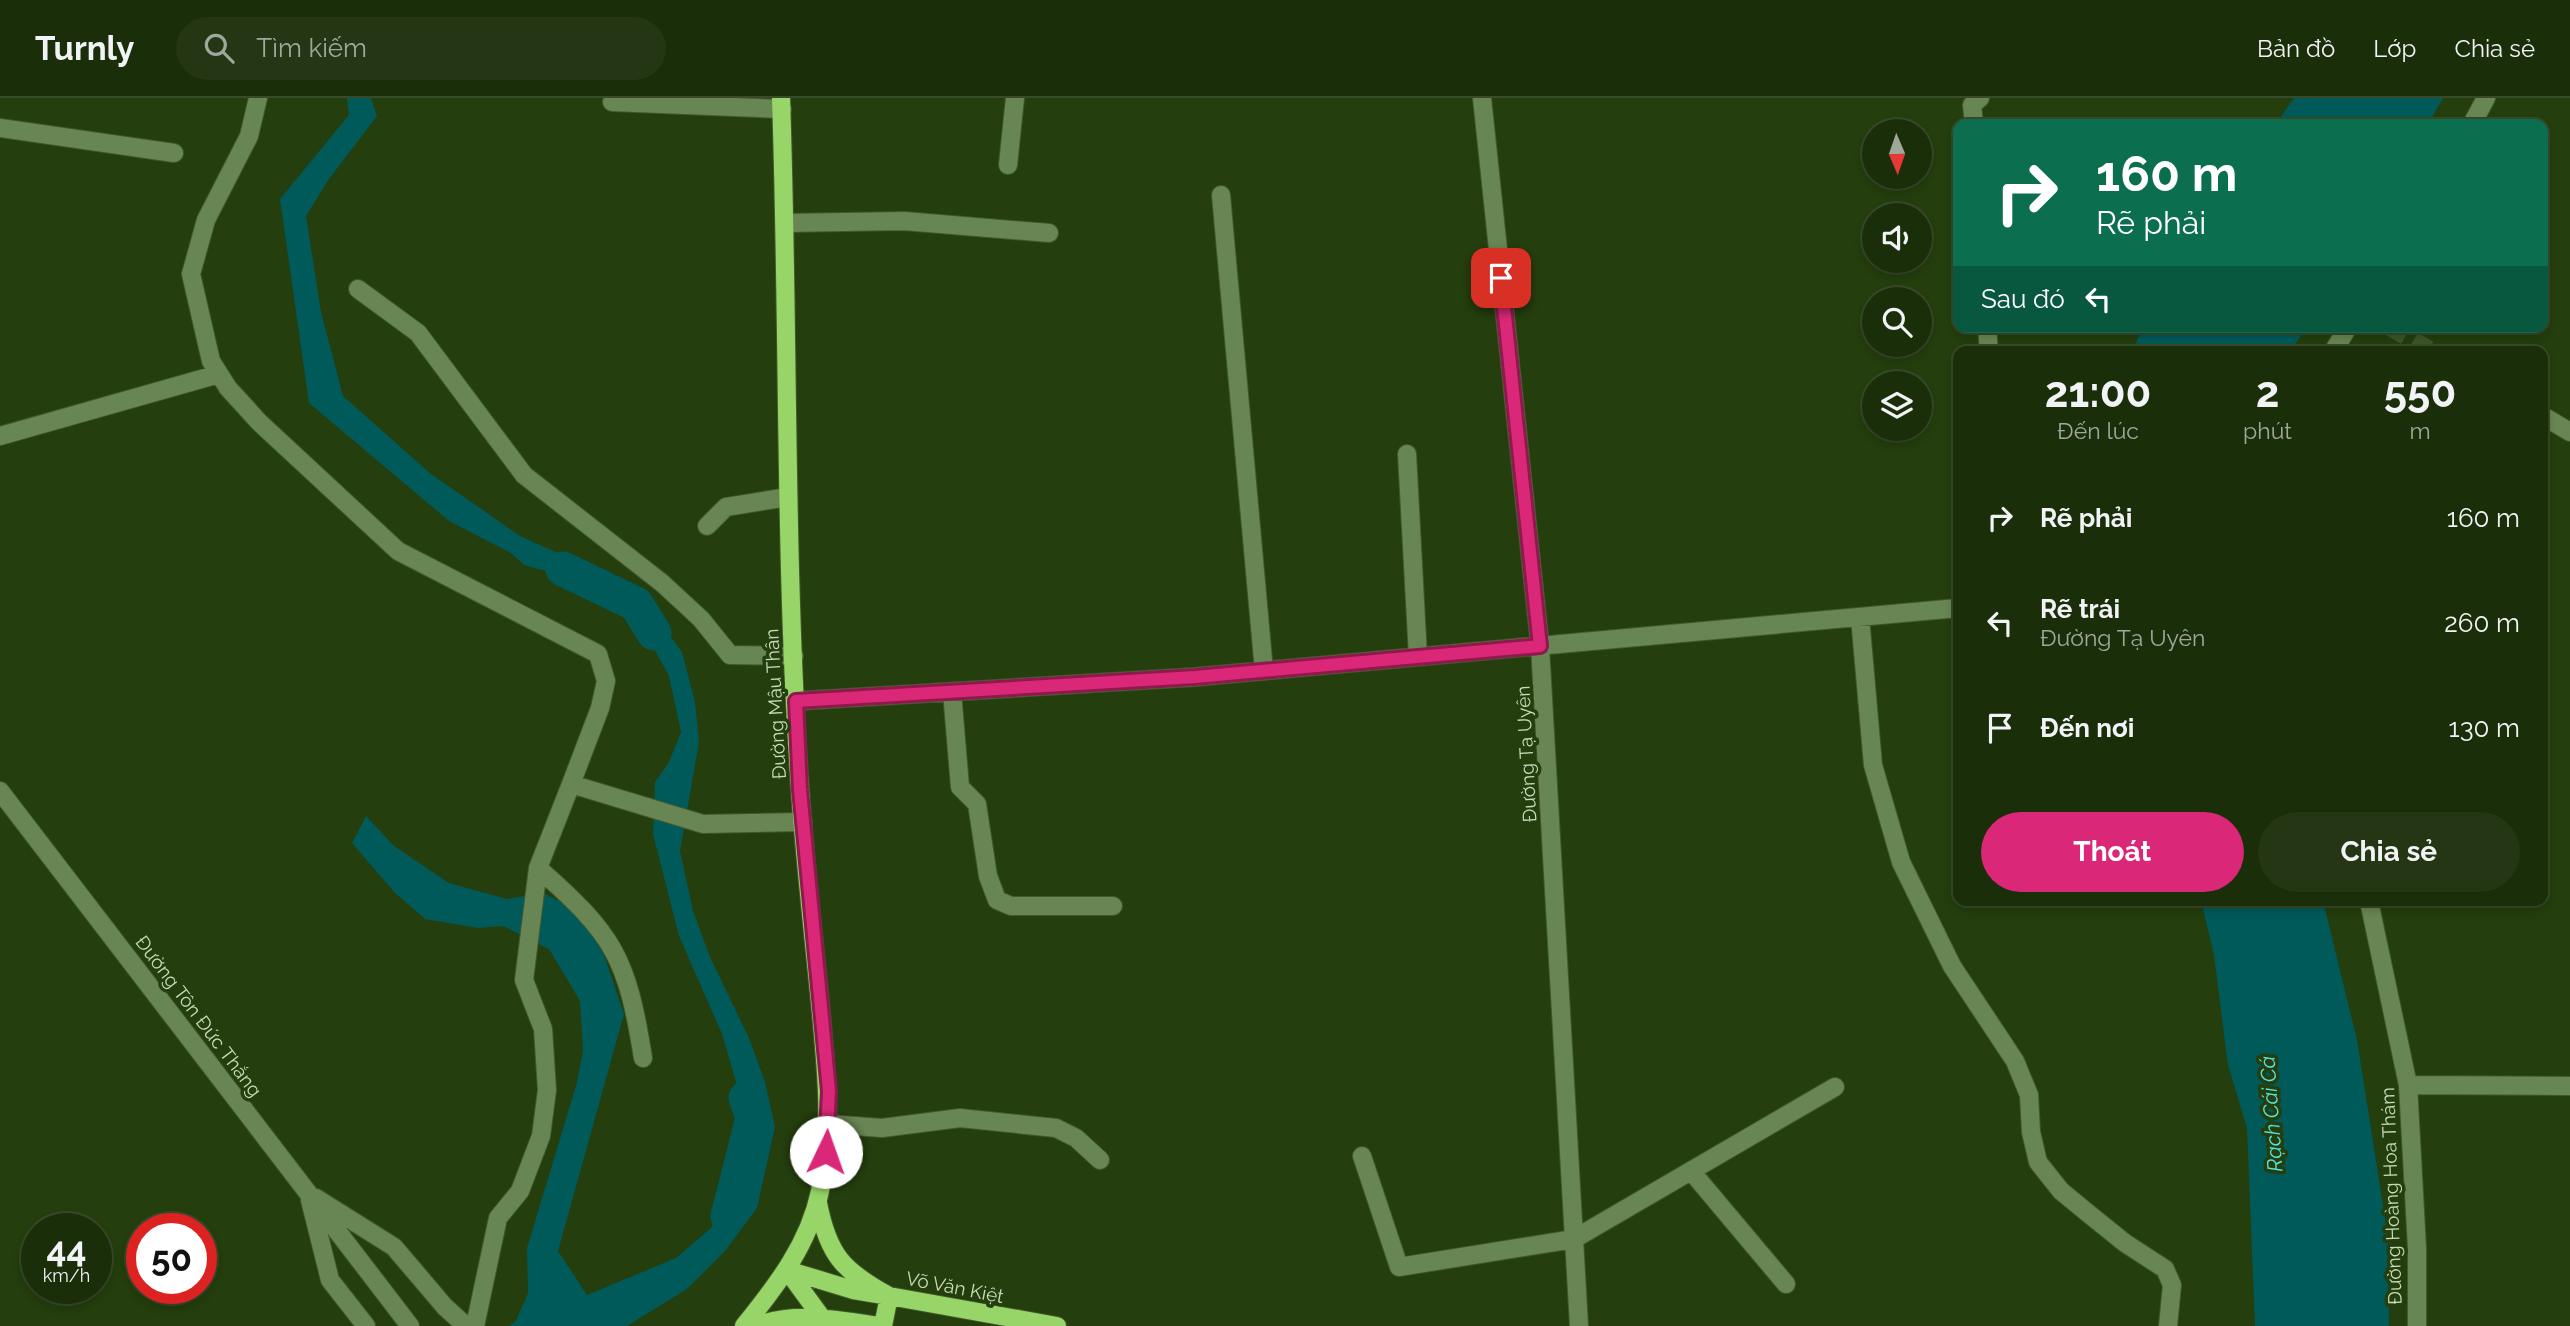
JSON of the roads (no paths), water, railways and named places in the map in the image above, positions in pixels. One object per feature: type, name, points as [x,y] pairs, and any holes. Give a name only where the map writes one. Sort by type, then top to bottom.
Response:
[{"type":"main road","name":"Đường Mậu Thân","points":[[744,1326],[787,1270],[809,1228],[818,1199],[829,1091],[803,822],[796,701],[788,497],[782,103]]},
{"type":"main road","name":"Võ Văn Kiệt","points":[[818,1199],[827,1237],[838,1260],[889,1296],[1057,1326]]},
{"type":"main road","points":[[756,1326],[787,1320],[821,1318],[881,1326],[889,1296],[853,1290],[787,1270]]},
{"type":"main road","points":[[787,1270],[821,1318]]},
{"type":"street","points":[[258,98],[249,136],[205,220],[191,274],[211,361],[259,422],[398,551],[598,654],[607,681],[600,708],[537,868],[524,980],[543,1029],[547,1090],[541,1136],[520,1191],[498,1217],[475,1326]]},
{"type":"street","points":[[1008,165],[1015,98]]},
{"type":"street","name":"Đường Tạ Uyên","points":[[1482,98],[1540,646],[1579,1326]]},
{"type":"street","points":[[2475,119],[2486,98]]},
{"type":"street","points":[[1972,100],[1974,119]]},
{"type":"street","points":[[612,102],[782,103]]},
{"type":"street","points":[[0,128],[174,153]]},
{"type":"street","points":[[1221,195],[1264,671]]},
{"type":"street","points":[[785,223],[904,221],[1049,233]]},
{"type":"street","points":[[358,289],[418,333],[524,475],[662,583],[701,619],[730,656],[794,656]]},
{"type":"street","points":[[0,436],[219,374]]},
{"type":"street","points":[[2548,419],[2570,432]]},
{"type":"street","points":[[1407,454],[1418,657]]},
{"type":"street","points":[[706,526],[726,507],[788,497]]},
{"type":"street","points":[[796,701],[1264,671],[1953,608]]},
{"type":"street","points":[[1860,617],[1873,765],[1901,862],[1952,966],[2015,1061],[2029,1095],[2031,1132],[2038,1162],[2061,1191],[2124,1243],[2165,1269],[2172,1285],[2168,1326]]},
{"type":"street","points":[[952,692],[960,787],[977,804],[988,876],[997,900],[1011,906],[1113,906]]},
{"type":"street","points":[[571,784],[703,824],[803,822]]},
{"type":"street","name":"Đường Tôn Đức Thắng","points":[[0,791],[410,1326]]},
{"type":"street","points":[[537,868],[591,916],[620,958],[633,997],[643,1058]]},
{"type":"street","name":"Đường Hoàng Hoa Thám","points":[[2369,906],[2408,1085],[2417,1248],[2417,1326]]},
{"type":"street","points":[[2408,1085],[2570,1086]]},
{"type":"street","points":[[1362,1156],[1399,1267],[1574,1239],[1835,1087]]},
{"type":"street","points":[[827,1124],[882,1128],[960,1118],[1056,1128],[1076,1138],[1100,1160]]},
{"type":"street","points":[[1691,1171],[1786,1284]]},
{"type":"street","points":[[309,1194],[330,1280],[366,1326]]},
{"type":"street","points":[[309,1194],[394,1247],[445,1307],[466,1326]]},
{"type":"water","points":[[347,98],[371,98],[377,116],[329,179],[306,216],[321,312],[343,396],[431,474],[520,536],[635,588],[682,652],[695,702],[699,742],[680,851],[693,911],[710,957],[749,1038],[765,1082],[775,1127],[757,1208],[725,1251],[687,1289],[627,1326],[509,1326],[516,1321],[528,1293],[527,1248],[576,1086],[583,1052],[580,1001],[549,949],[503,926],[478,928],[425,919],[395,893],[352,843],[366,816],[394,846],[449,883],[507,899],[543,893],[577,910],[604,955],[624,1014],[558,1251],[587,1295],[676,1258],[711,1228],[748,1153],[745,1113],[722,1034],[679,936],[653,834],[655,782],[669,762],[681,732],[669,676],[626,598],[604,587],[524,565],[511,553],[449,521],[309,403],[280,199],[349,115]]},
{"type":"water","points":[[2294,98],[2443,98],[2431,119],[2279,119]]},
{"type":"water","points":[[2140,333],[2303,333],[2294,346],[2135,346]]},
{"type":"water","name":"Rạch Cái Cá","points":[[2202,906],[2324,906],[2357,1040],[2388,1237],[2389,1326],[2255,1326],[2247,1128],[2228,1065],[2214,955]]},
{"type":"waterway","points":[[563,569],[636,604],[654,633]]},
{"type":"waterway","points":[[728,1216],[753,1118],[746,1098]]},
{"type":"tunnel","points":[[2400,333],[2423,346]]}]
